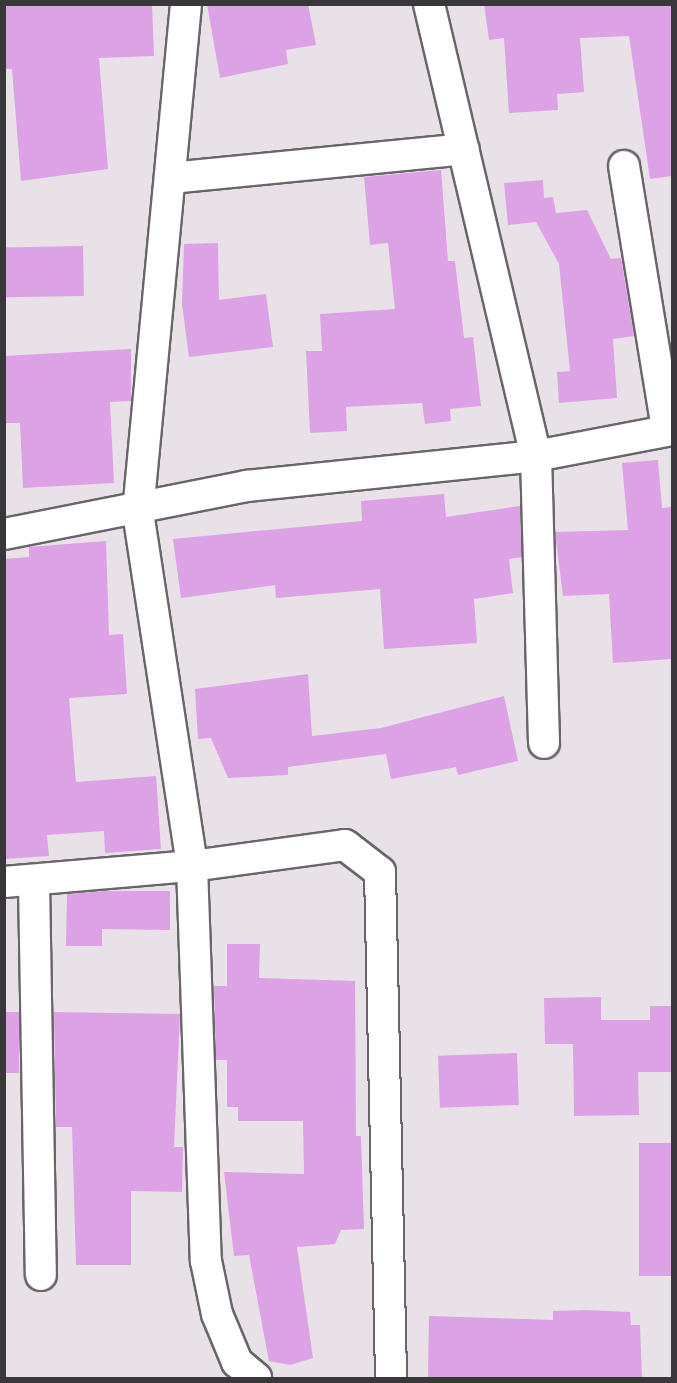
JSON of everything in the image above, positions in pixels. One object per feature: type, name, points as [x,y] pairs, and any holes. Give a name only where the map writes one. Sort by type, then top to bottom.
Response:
[{"type":"street","points":[[186,4],[138,512],[192,866],[206,1261],[217,1314],[237,1362],[256,1378]]},
{"type":"street","points":[[429,4],[536,456],[544,742]]},
{"type":"street","points":[[170,178],[464,149]]},
{"type":"street","points":[[4,534],[138,512],[247,486],[536,456],[670,430],[624,166]]},
{"type":"street","points":[[4,882],[34,883],[192,866],[345,845],[380,872],[391,1378]]},
{"type":"street","points":[[34,883],[41,1275]]},
{"type":"building","points":[[4,4],[152,4],[154,56],[99,58],[108,169],[21,181],[12,69],[4,69]]},
{"type":"building","points":[[207,4],[308,4],[316,45],[286,50],[288,64],[220,78]]},
{"type":"building","points":[[484,4],[672,4],[672,176],[650,179],[629,36],[580,38],[584,92],[557,94],[558,110],[509,113],[504,38],[489,40]]},
{"type":"building","points":[[441,170],[448,261],[455,261],[464,338],[473,337],[481,406],[450,409],[451,421],[425,424],[422,403],[346,407],[347,431],[310,433],[306,351],[322,351],[320,314],[395,309],[388,243],[370,245],[364,177]]},
{"type":"building","points":[[543,180],[544,198],[553,197],[556,213],[587,210],[611,259],[621,258],[634,336],[613,339],[617,398],[559,403],[557,372],[570,371],[559,264],[536,222],[508,225],[504,183]]},
{"type":"building","points":[[218,243],[219,300],[266,294],[273,347],[189,357],[182,304],[184,244]]},
{"type":"building","points":[[83,246],[84,296],[5,297],[4,247]]},
{"type":"building","points":[[131,349],[131,401],[110,402],[114,483],[23,488],[20,423],[4,423],[4,356]]},
{"type":"building","points":[[658,460],[662,508],[672,507],[672,659],[613,663],[609,594],[563,596],[555,532],[628,530],[622,463]]},
{"type":"building","points":[[444,494],[446,517],[520,506],[522,557],[509,559],[513,593],[474,599],[477,643],[384,649],[380,589],[276,598],[275,585],[181,598],[173,539],[362,521],[361,501]]},
{"type":"building","points":[[106,541],[109,635],[123,634],[127,694],[69,698],[76,782],[156,776],[161,849],[105,853],[104,831],[47,835],[49,856],[4,859],[4,559],[29,557],[29,547]]},
{"type":"building","points":[[308,674],[312,736],[381,728],[504,696],[518,761],[458,775],[456,767],[391,779],[386,754],[288,767],[288,775],[228,778],[211,738],[198,739],[195,689]]},
{"type":"building","points":[[106,891],[170,891],[170,930],[102,929],[102,946],[66,946],[67,894]]},
{"type":"building","points":[[227,944],[260,944],[259,978],[355,981],[356,1136],[361,1136],[364,1229],[341,1230],[335,1244],[297,1247],[313,1358],[290,1365],[269,1361],[249,1255],[234,1256],[224,1172],[304,1174],[303,1121],[238,1121],[238,1107],[227,1107],[227,1060],[216,1060],[214,986],[227,986]]},
{"type":"building","points":[[601,997],[601,1020],[650,1020],[650,1006],[672,1006],[672,1072],[638,1072],[639,1115],[574,1116],[573,1044],[545,1044],[544,998]]},
{"type":"building","points":[[4,1012],[19,1012],[19,1073],[4,1073]]},
{"type":"building","points":[[54,1012],[180,1014],[174,1147],[183,1147],[182,1192],[131,1191],[131,1265],[76,1265],[72,1127],[56,1127]]},
{"type":"building","points":[[517,1053],[519,1105],[440,1108],[438,1056]]},
{"type":"building","points":[[639,1143],[672,1143],[672,1276],[639,1276]]},
{"type":"building","points":[[553,1311],[630,1312],[631,1325],[640,1325],[642,1378],[428,1378],[429,1316],[553,1320]]}]
